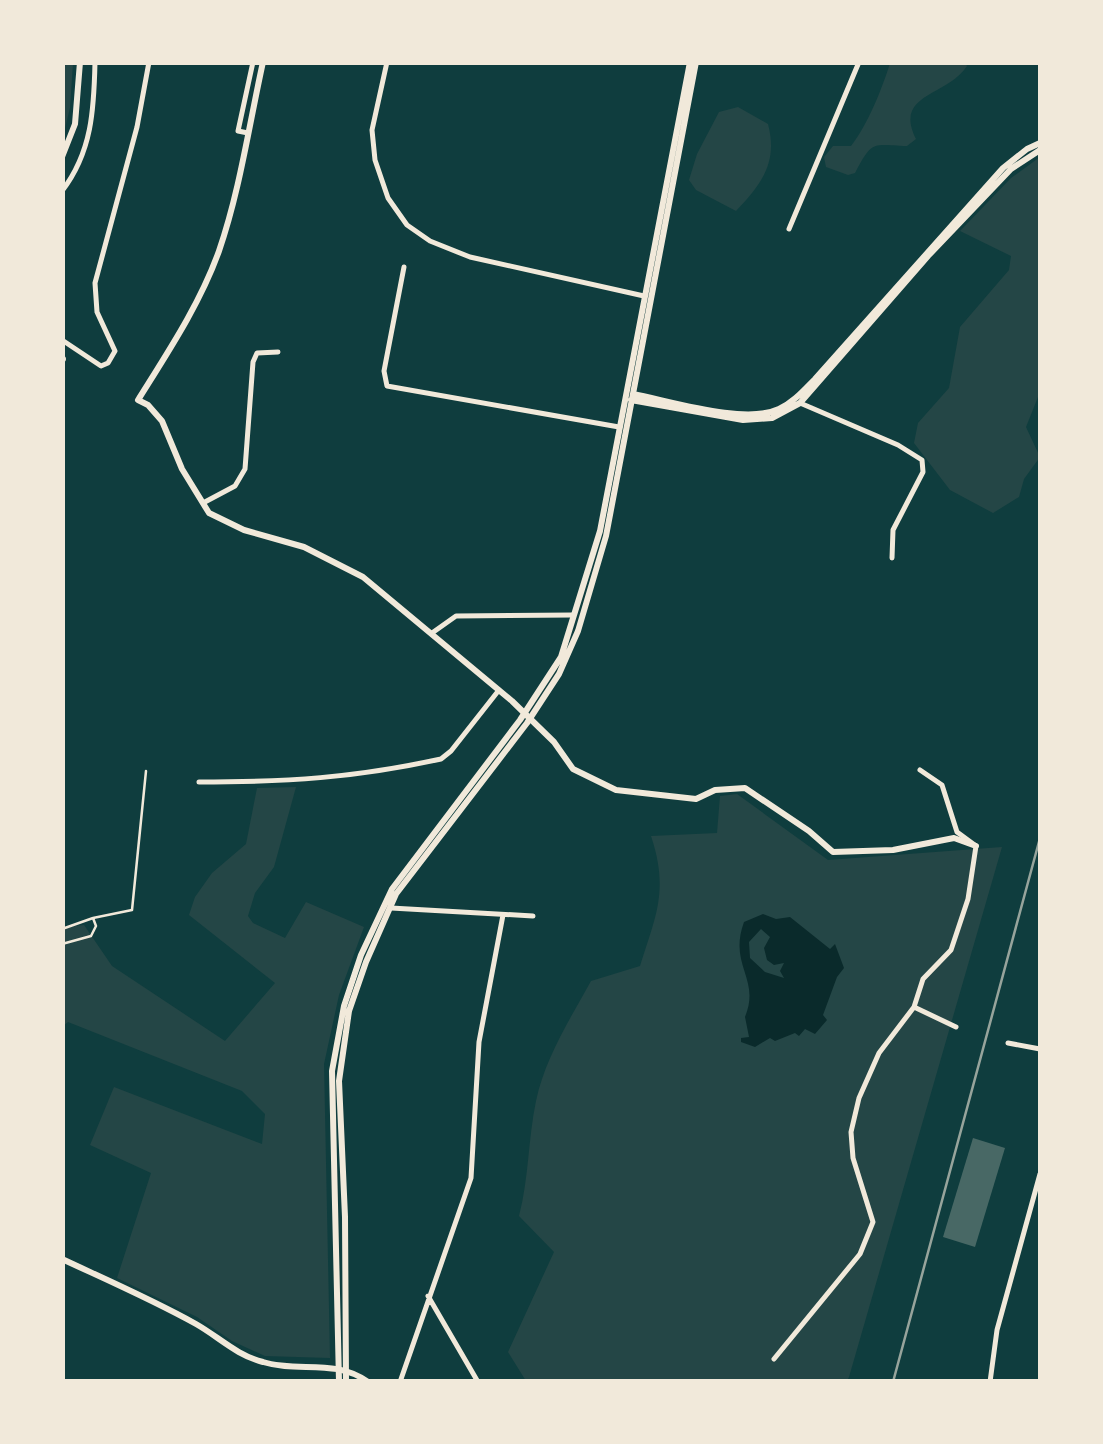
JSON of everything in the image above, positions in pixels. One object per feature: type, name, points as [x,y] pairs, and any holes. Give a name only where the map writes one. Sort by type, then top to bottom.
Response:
[{"type":"main road","points":[[62,157],[75,124],[80,62]]},
{"type":"main road","points":[[263,62],[235,195],[209,275],[174,345],[138,400],[162,421],[182,469],[209,512],[244,530],[304,547],[364,578],[512,700],[554,742],[572,769],[616,790],[696,799],[715,790],[744,788],[809,831],[833,852],[892,850],[954,838],[976,846]]},
{"type":"main road","points":[[579,615],[606,536],[644,296],[693,62]]},
{"type":"main road","points":[[342,1382],[340,1054],[349,1011],[386,908],[526,723],[567,658],[629,396],[693,62]]},
{"type":"main road","points":[[629,396],[747,414],[782,408],[815,379],[1002,168],[1027,149],[1040,146]]},
{"type":"main road","points":[[629,396],[742,420],[772,418],[800,403],[940,244],[1011,169],[1040,146]]},
{"type":"main road","points":[[62,1258],[199,1325],[233,1351],[265,1364],[342,1368],[368,1382]]},
{"type":"street","points":[[62,190],[83,156],[91,130],[96,62]]},
{"type":"street","points":[[62,340],[101,366],[108,363],[115,351],[98,312],[96,282],[137,128],[149,62]]},
{"type":"street","points":[[248,134],[238,131],[253,62]]},
{"type":"street","points":[[388,62],[372,130],[375,160],[388,198],[407,225],[430,241],[470,257],[644,296]]},
{"type":"street","points":[[788,229],[859,62]]},
{"type":"street","points":[[404,267],[384,371],[387,386],[619,427]]},
{"type":"street","points":[[203,502],[241,480],[253,362],[257,353],[278,352]]},
{"type":"street","points":[[800,403],[898,444],[922,460],[923,472],[893,530],[892,558]]},
{"type":"street","points":[[432,633],[456,616],[579,615]]},
{"type":"street","points":[[198,782],[295,782],[366,775],[441,759],[451,752],[500,690]]},
{"type":"street","points":[[774,1359],[860,1254],[873,1222],[853,1158],[851,1132],[859,1098],[879,1053],[914,1007],[923,979],[951,950],[968,898],[976,846],[956,832],[942,785],[920,770]]},
{"type":"street","points":[[386,908],[532,916]]},
{"type":"street","points":[[400,1382],[470,1178],[479,1042],[503,914]]},
{"type":"street","points":[[914,1007],[956,1028]]},
{"type":"street","points":[[1008,1042],[1040,1050]]},
{"type":"street","points":[[990,1382],[997,1330],[1040,1174]]},
{"type":"street","points":[[428,1296],[478,1382]]},
{"type":"lane","points":[[62,929],[132,910],[146,770]]},
{"type":"lane","points":[[62,944],[90,936],[96,926],[93,918]]},
{"type":"shaded area","points":[[63,62],[73,63],[70,108],[63,136]]},
{"type":"shaded area","points":[[964,62],[967,66],[958,76],[917,104],[911,113],[916,139],[907,146],[875,146],[855,173],[848,175],[826,167],[824,157],[833,146],[851,146],[857,137],[890,63]]},
{"type":"shaded area","points":[[738,107],[768,124],[771,150],[766,172],[736,211],[696,190],[689,180],[697,154],[719,112]]},
{"type":"shaded area","points":[[1040,157],[1040,392],[1026,427],[1040,457],[1024,479],[1019,497],[993,513],[950,490],[914,443],[918,423],[949,388],[960,327],[1009,270],[1011,256],[960,231],[1011,178]]},
{"type":"shaded area","points":[[296,787],[274,867],[255,893],[248,916],[253,923],[285,938],[306,902],[364,927],[339,995],[324,1064],[330,1358],[265,1356],[117,1278],[151,1173],[90,1145],[114,1087],[262,1144],[265,1114],[242,1091],[68,1022],[63,1026],[63,927],[84,925],[112,966],[225,1041],[275,983],[189,915],[195,897],[212,873],[246,844],[257,788]]},
{"type":"shaded area","points":[[737,794],[828,860],[1002,847],[849,1377],[847,1381],[526,1381],[508,1352],[554,1252],[519,1216],[533,1115],[545,1069],[591,981],[640,966],[660,887],[651,836],[717,833],[720,796]]},
{"type":"shaded area","points":[[763,914],[776,919],[790,917],[830,949],[835,944],[844,968],[823,1015],[827,1020],[815,1034],[805,1029],[799,1036],[795,1033],[775,1041],[770,1038],[755,1047],[741,1042],[741,1038],[749,1037],[745,1017],[749,992],[740,950],[744,922]],"holes":[[[761,929],[770,937],[764,948],[767,960],[774,965],[784,963],[780,971],[784,978],[765,972],[750,958],[749,942]]]},
{"type":"building","points":[[973,1138],[1005,1148],[975,1247],[943,1237]]},
{"type":"railway","points":[[893,1382],[1040,838]]}]
